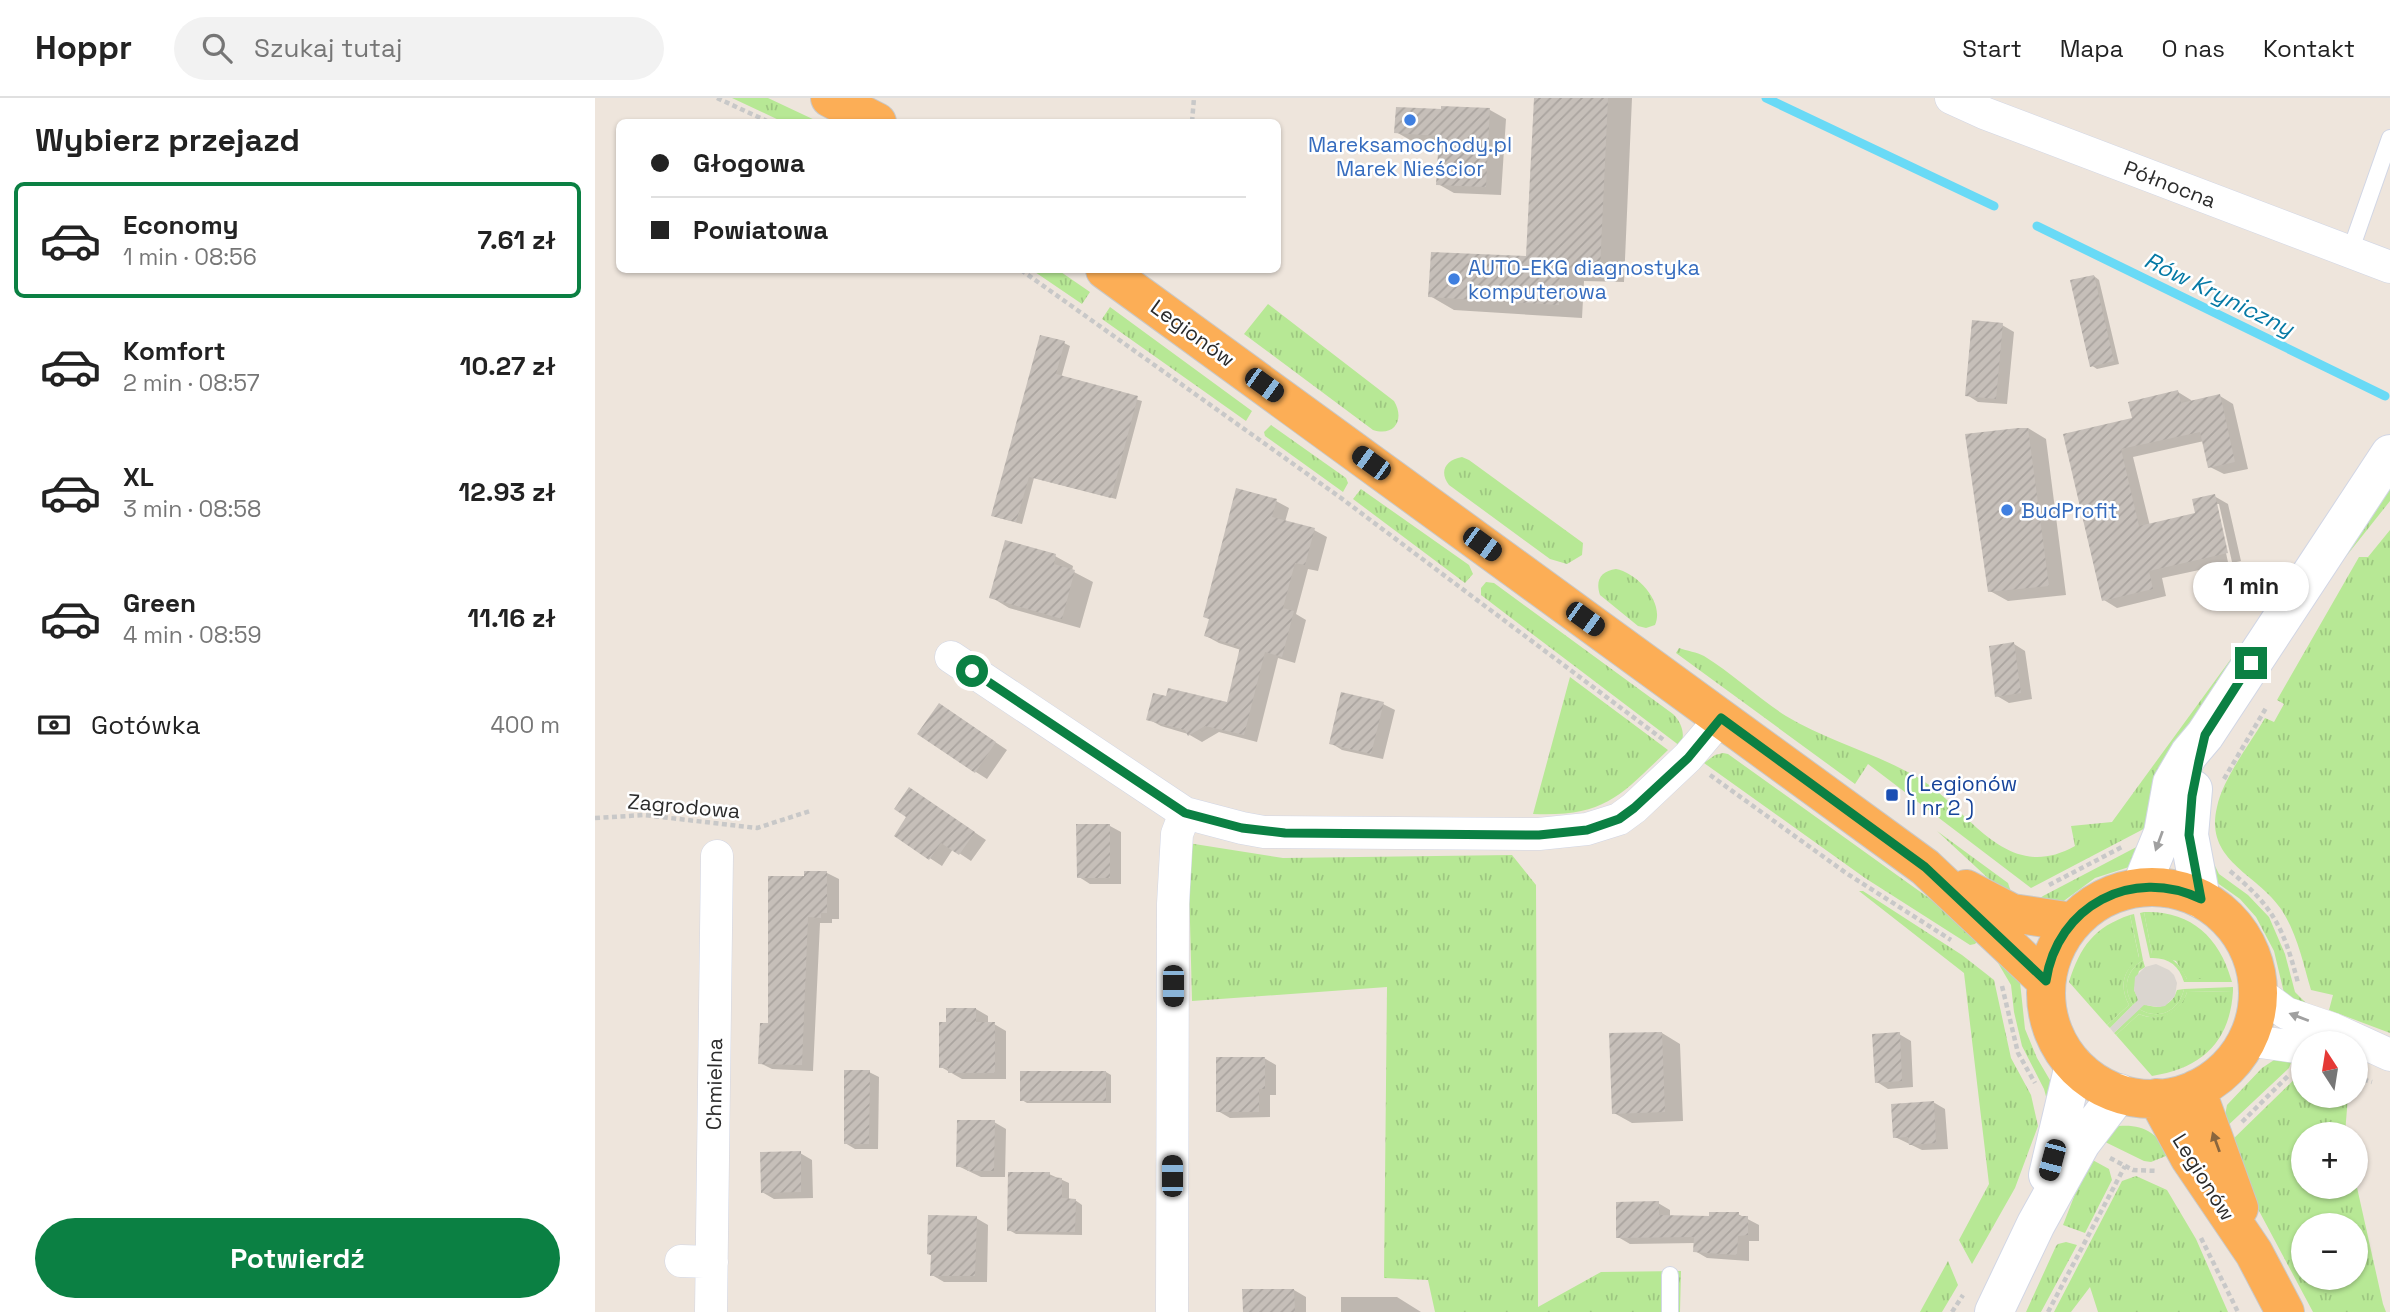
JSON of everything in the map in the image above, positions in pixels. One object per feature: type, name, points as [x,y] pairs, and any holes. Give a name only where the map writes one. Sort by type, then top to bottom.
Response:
[{"type":"highway","points":[[830,98],[871,119]]},
{"type":"highway","name":"Legionów","points":[[1109,273],[1925,867],[2046,981]]},
{"type":"highway","name":"Legionów","points":[[1925,867],[2012,913],[2073,922]]},
{"type":"highway","points":[[2141,887],[2172,888],[2201,899],[2226,917],[2239,933],[2253,961],[2257,992],[2255,1017],[2246,1040],[2225,1069],[2196,1089],[2177,1095],[2138,1097],[2119,1093],[2094,1082],[2074,1065],[2058,1043],[2051,1026],[2046,981],[2057,945],[2087,908],[2122,891],[2141,887]]},
{"type":"highway","name":"Legionów","points":[[2196,1089],[2254,1253]]},
{"type":"highway","name":"Legionów","points":[[2157,1098],[2189,1157],[2254,1253],[2285,1312]]},
{"type":"main road","points":[[2141,887],[2163,833],[2172,783],[2390,454]]},
{"type":"main road","points":[[2201,899],[2189,835],[2192,796],[2205,735]]},
{"type":"main road","points":[[2036,1224],[2074,1065]]},
{"type":"main road","points":[[1994,1312],[2036,1224],[2081,1143],[2119,1093]]},
{"type":"street","name":"Północna","points":[[1951,98],[1984,113],[2390,267]]},
{"type":"street","points":[[951,657],[1185,813],[1242,828],[1285,833],[1539,835],[1571,832],[1619,819],[1634,808],[1688,758],[1721,718]]},
{"type":"street","points":[[1172,1312],[1173,904],[1177,834],[1185,813]]},
{"type":"street","name":"Chmielna","points":[[711,1312],[697,1261],[717,856]]},
{"type":"street","points":[[2257,992],[2286,1013],[2333,1029],[2377,1054]]},
{"type":"street","points":[[2246,1040],[2291,1058]]},
{"type":"lane","points":[[2350,252],[2390,138]]},
{"type":"lane","points":[[1670,1275],[1670,1312]]},
{"type":"path","points":[[717,98],[762,119]]},
{"type":"path","points":[[1192,119],[1194,98]]},
{"type":"path","points":[[1025,273],[1341,498],[1674,748]]},
{"type":"path","points":[[1701,768],[1846,873],[1958,945]]},
{"type":"path","name":"Zagrodowa","points":[[595,818],[644,815],[757,828],[810,811]]},
{"type":"path","points":[[2047,886],[2134,841]]},
{"type":"path","points":[[2221,864],[2252,889],[2272,912],[2290,950],[2299,988]]},
{"type":"path","points":[[2000,975],[2018,1053],[2038,1090]]},
{"type":"path","points":[[2235,1128],[2291,1067]]},
{"type":"path","points":[[2104,1156],[2133,1170],[2162,1171]]},
{"type":"path","points":[[2048,1312],[2125,1166]]},
{"type":"path","points":[[2195,1227],[2238,1312]]},
{"type":"green space","points":[[732,98],[768,98],[813,119],[777,119]]},
{"type":"green space","points":[[1036,273],[1062,273],[1090,292],[1082,304]]},
{"type":"green space","points":[[1268,304],[1394,401],[1398,414],[1396,425],[1387,431],[1373,430],[1244,334]]},
{"type":"green space","points":[[1110,307],[1252,411],[1246,421],[1102,319]]},
{"type":"green space","points":[[1271,425],[1346,478],[1348,483],[1343,492],[1265,436],[1264,432]]},
{"type":"green space","points":[[1462,457],[1583,543],[1582,555],[1567,564],[1550,559],[1449,485],[1444,476],[1445,467],[1451,461]]},
{"type":"green space","points":[[2390,481],[2390,501],[2336,569]]},
{"type":"green space","points":[[1361,489],[1469,565],[1473,574],[1465,583],[1353,499]]},
{"type":"green space","points":[[2390,530],[2390,1033],[2329,1010],[2333,995],[2311,990],[2287,918],[2271,896],[2225,854],[2218,841],[2215,825],[2217,807],[2225,785],[2265,718],[2274,722],[2284,704],[2277,700],[2359,557],[2368,557]]},
{"type":"green space","points":[[1616,569],[1640,582],[1653,598],[1657,616],[1655,625],[1646,628],[1638,626],[1600,595],[1598,585],[1601,577]]},
{"type":"green space","points":[[1486,582],[1494,583],[1673,714],[1682,729],[1680,746],[1481,595],[1481,588]]},
{"type":"green space","points":[[2252,630],[2155,823],[2031,888],[1868,764],[1855,784],[1676,653],[1679,648],[1704,656],[1786,716],[1917,777],[2007,849],[2028,856],[2050,856],[2075,846],[2071,826],[2112,822]]},
{"type":"green space","points":[[1570,677],[1668,750],[1623,791],[1595,807],[1578,812],[1533,814]]},
{"type":"green space","points":[[1723,753],[1954,916],[1980,938],[1970,945],[1865,878],[1704,763]]},
{"type":"green space","points":[[1937,831],[2008,883],[2011,892],[2003,892]]},
{"type":"green space","points":[[2146,842],[2129,867],[2095,878],[2061,903],[2029,907],[2043,896]]},
{"type":"green space","points":[[1188,843],[1283,858],[1512,855],[1536,885],[1538,1307],[1601,1272],[1681,1271],[1680,1312],[1435,1312],[1428,1280],[1384,1278],[1387,987],[1192,1001]]},
{"type":"green space","points":[[2208,852],[2219,874],[2248,895],[2269,917],[2285,954],[2295,992],[2307,1004],[2305,1011],[2284,993],[2274,951],[2256,917],[2240,899],[2216,882]]},
{"type":"green space","points":[[1859,891],[1863,891],[1962,955],[1994,980],[2011,1058],[2031,1095],[2038,1126],[2015,1188],[1972,1264],[1959,1240],[1989,1184],[1964,973]]},
{"type":"green space","points":[[2144,912],[2175,916],[2200,929],[2219,950],[2231,979],[2187,979],[2176,961],[2152,954]]},
{"type":"green space","points":[[2144,912],[2152,954],[2164,955],[2174,960],[2187,979],[2231,979],[2232,982],[2184,982],[2172,963],[2150,958],[2140,913]]},
{"type":"green space","points":[[2134,914],[2143,960],[2133,969],[2127,980],[2133,1005],[2110,1028],[2107,1025],[2129,1005],[2124,991],[2124,979],[2139,957],[2130,915]]},
{"type":"green space","points":[[2130,915],[2139,958],[2129,968],[2124,979],[2124,991],[2129,1005],[2107,1025],[2069,982],[2078,958],[2090,940],[2107,926]]},
{"type":"green space","points":[[2143,960],[2145,967],[2139,971],[2134,990],[2139,1000],[2133,1005],[2127,980],[2137,964]]},
{"type":"green space","points":[[1998,963],[2020,982],[2025,1029],[2037,1058],[2054,1087],[2047,1100],[2022,1046],[2011,985]]},
{"type":"green space","points":[[2233,987],[2233,991],[2187,992],[2184,1000],[2168,1015],[2147,1017],[2139,1014],[2116,1035],[2114,1033],[2139,1009],[2154,1014],[2167,1012],[2178,1003],[2184,989]]},
{"type":"green space","points":[[2184,989],[2178,1003],[2167,1012],[2154,1014],[2139,1009],[2144,1004],[2155,1007],[2164,1005],[2172,1000],[2177,990]]},
{"type":"green space","points":[[2233,991],[2231,1009],[2219,1038],[2210,1050],[2185,1067],[2152,1076],[2116,1035],[2139,1014],[2161,1017],[2174,1011],[2187,992]]},
{"type":"green space","points":[[2291,1057],[2289,1068],[2222,1131],[2227,1105],[2262,1068],[2277,1058]]},
{"type":"green space","points":[[2291,1083],[2291,1108],[2347,1108],[2346,1122],[2291,1122],[2291,1199],[2360,1199],[2363,1213],[2291,1213],[2291,1271],[2234,1164],[2229,1143]]},
{"type":"green space","points":[[2119,1126],[2136,1127],[2149,1132],[2171,1154],[2151,1162],[2144,1161],[2099,1139]]},
{"type":"green space","points":[[2089,1158],[2109,1169],[2112,1180],[2085,1233],[2063,1225]]},
{"type":"green space","points":[[2136,1176],[2167,1190],[2196,1239],[2228,1312],[2098,1312],[2090,1287],[2071,1312],[2054,1312],[2122,1181]]},
{"type":"green space","points":[[2368,1237],[2386,1312],[2313,1312],[2301,1290],[2368,1290]]},
{"type":"green space","points":[[2066,1242],[2077,1245],[2041,1312],[2026,1312],[2056,1246]]},
{"type":"green space","points":[[1948,1261],[1958,1285],[1942,1312],[1920,1312]]},
{"type":"shaded area","points":[[2156,964],[2174,975],[2177,983],[2175,996],[2165,1006],[2144,1005],[2114,1033],[2110,1028],[2138,1000],[2134,990],[2135,977],[2145,967]]},
{"type":"building","points":[[1534,98],[1608,98],[1600,270],[1560,268],[1559,305],[1428,297],[1431,252],[1526,256]]},
{"type":"building","points":[[1441,106],[1490,108],[1486,187],[1436,185],[1439,136],[1394,133],[1396,107],[1441,109]]},
{"type":"building","points":[[2094,275],[2114,361],[2090,367],[2070,280]]},
{"type":"building","points":[[1972,320],[2003,323],[1996,399],[1965,396]]},
{"type":"building","points":[[1040,335],[1065,341],[1056,374],[1138,396],[1111,498],[1029,477],[1016,522],[991,516]]},
{"type":"building","points":[[2178,390],[2181,403],[2220,394],[2235,462],[2208,468],[2200,432],[2121,449],[2139,526],[2195,513],[2192,499],[2215,494],[2228,553],[2149,571],[2153,589],[2102,601],[2063,434],[2132,418],[2128,402]]},
{"type":"building","name":"BudProfit","points":[[2028,428],[2049,586],[1988,592],[1965,434]]},
{"type":"building","points":[[1236,488],[1277,499],[1272,517],[1315,528],[1305,565],[1295,563],[1283,608],[1294,611],[1282,657],[1265,652],[1244,735],[1205,726],[1188,736],[1185,730],[1146,720],[1153,693],[1166,696],[1168,688],[1227,702],[1240,647],[1204,636],[1209,619],[1203,617]]},
{"type":"building","points":[[1005,540],[1056,554],[1054,564],[1075,570],[1062,619],[989,598]]},
{"type":"building","points":[[2014,642],[2021,693],[1995,697],[1989,646]]},
{"type":"building","points":[[1341,692],[1384,702],[1371,754],[1329,744]]},
{"type":"building","points":[[939,703],[996,742],[975,773],[917,734]]},
{"type":"building","points":[[909,787],[975,832],[959,855],[941,843],[929,860],[894,836],[906,817],[894,809]]},
{"type":"building","points":[[1076,824],[1110,824],[1110,878],[1077,878]]},
{"type":"building","points":[[804,871],[827,871],[827,913],[821,913],[821,918],[808,917],[802,1065],[758,1064],[760,1023],[768,1023],[768,876],[804,876]]},
{"type":"building","points":[[946,1008],[976,1008],[976,1022],[995,1022],[995,1073],[948,1073],[948,1068],[939,1068],[939,1022],[946,1022]]},
{"type":"building","points":[[1662,1032],[1665,1112],[1612,1114],[1609,1033]]},
{"type":"building","points":[[1900,1032],[1902,1081],[1875,1083],[1872,1034]]},
{"type":"building","points":[[1216,1057],[1265,1057],[1265,1089],[1259,1089],[1259,1112],[1216,1112]]},
{"type":"building","points":[[844,1070],[870,1070],[869,1144],[844,1144]]},
{"type":"building","points":[[1020,1071],[1106,1071],[1106,1101],[1020,1101]]},
{"type":"building","points":[[1934,1101],[1936,1143],[1909,1145],[1908,1137],[1893,1138],[1891,1104]]},
{"type":"building","points":[[957,1120],[995,1120],[994,1171],[967,1171],[968,1167],[956,1167]]},
{"type":"building","points":[[801,1151],[801,1192],[761,1193],[760,1152]]},
{"type":"building","points":[[1008,1172],[1050,1172],[1050,1177],[1062,1178],[1062,1198],[1076,1199],[1075,1232],[1007,1231]]},
{"type":"building","points":[[1659,1201],[1659,1215],[1709,1216],[1709,1212],[1739,1212],[1739,1216],[1748,1216],[1748,1235],[1738,1236],[1737,1255],[1693,1252],[1694,1237],[1616,1238],[1616,1202]]},
{"type":"building","points":[[928,1215],[977,1216],[975,1276],[930,1276],[931,1255],[927,1254]]},
{"type":"building","points":[[1242,1289],[1294,1289],[1295,1312],[1243,1312]]},
{"type":"waterway","name":"Rów Kryniczny","points":[[1766,98],[1994,206]]},
{"type":"waterway","name":"Rów Kryniczny","points":[[2037,226],[2385,396]]},
{"type":"place","name":"Mareksamochody.pl Marek Nieścior","points":[[1410,120]]},
{"type":"place","name":"AUTO-EKG diagnostyka komputerowa","points":[[1454,279]]},
{"type":"place","name":"BudProfit","points":[[2007,510]]},
{"type":"place","name":"( Legionów II nr 2 )","points":[[1892,795]]},
{"type":"route","points":[[972,671],[1185,813],[1264,832],[1539,835],[1587,830],[1619,819],[1634,808],[1688,758],[1721,718],[1925,867],[2046,981],[2053,954],[2067,929],[2087,908],[2104,898],[2141,887],[2162,887],[2201,899],[2189,835],[2192,796],[2199,761],[2205,735],[2251,663]]}]
